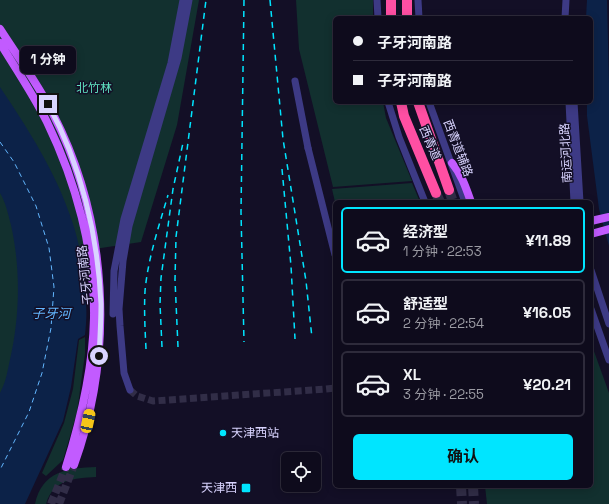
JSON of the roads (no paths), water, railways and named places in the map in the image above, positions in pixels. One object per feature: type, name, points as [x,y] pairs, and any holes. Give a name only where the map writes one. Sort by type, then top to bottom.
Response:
[{"type":"highway","points":[[391,0],[391,16]]},
{"type":"highway","points":[[407,16],[408,0]]},
{"type":"highway","name":"西青道","points":[[401,104],[404,116],[436,193]]},
{"type":"highway","name":"西青道","points":[[419,104],[449,190]]},
{"type":"main road","name":"子牙河南路","points":[[0,29],[42,94],[59,127],[73,160],[84,194],[94,241],[101,302],[99,356],[86,429],[70,466],[82,409],[92,349],[94,305],[89,256],[81,218],[60,152],[46,121],[28,88],[0,43]]},
{"type":"main road","points":[[452,163],[458,170],[465,184],[470,200]]},
{"type":"main road","points":[[594,221],[609,217]]},
{"type":"main road","points":[[593,234],[609,229]]},
{"type":"street","points":[[113,314],[114,271],[124,219],[171,63],[183,0]]},
{"type":"street","points":[[130,390],[124,373],[119,309],[123,261],[129,226],[178,58],[190,0]]},
{"type":"street","points":[[377,0],[378,16]]},
{"type":"street","points":[[408,0],[411,16]]},
{"type":"street","points":[[418,0],[419,16]]},
{"type":"street","points":[[565,16],[566,0]]},
{"type":"street","points":[[570,0],[570,16]]},
{"type":"street","points":[[295,81],[308,148],[333,247]]},
{"type":"street","points":[[389,104],[399,137],[424,200]]},
{"type":"street","name":"西青道辅路","points":[[430,104],[464,200]]},
{"type":"street","name":"南运河北路","points":[[569,104],[574,200]]},
{"type":"street","name":"南运河北路","points":[[574,104],[580,200]]},
{"type":"street","points":[[593,276],[609,324]]},
{"type":"street","points":[[593,315],[609,360]]},
{"type":"water","points":[[587,0],[607,0],[609,83],[609,246],[599,209],[587,116],[587,104],[593,104],[593,16],[586,16]]},
{"type":"water","name":"子牙河","points":[[0,87],[40,151],[58,185],[78,241],[84,272],[86,316],[85,335],[78,339],[71,387],[63,421],[25,504],[0,504],[0,393],[6,379],[13,347],[17,312],[18,277],[11,225],[7,209],[0,193]]},
{"type":"tunnel","points":[[449,190],[452,200]]},
{"type":"tunnel","points":[[436,193],[439,200]]},
{"type":"tunnel","points":[[130,390],[137,396],[153,401],[333,388]]},
{"type":"tunnel","points":[[59,504],[74,465]]},
{"type":"tunnel","points":[[51,504],[66,467]]},
{"type":"tunnel","points":[[461,488],[462,504]]},
{"type":"tunnel","points":[[473,488],[474,504]]},
{"type":"railway","points":[[178,347],[175,280],[176,237],[206,0]]},
{"type":"railway","points":[[244,0],[241,212],[244,342]]},
{"type":"railway","points":[[270,0],[283,139],[306,281],[312,338]]},
{"type":"railway","points":[[162,347],[160,304],[161,278],[173,189],[183,143]]},
{"type":"railway","points":[[282,169],[291,266],[295,339]]},
{"type":"railway","points":[[146,349],[146,279],[154,242],[168,195]]},
{"type":"place","name":"天津西站","points":[[223,433]]},
{"type":"place","name":"天津西","points":[[246,488]]},
{"type":"park label","name":"北竹林","points":[[94,88]]}]
